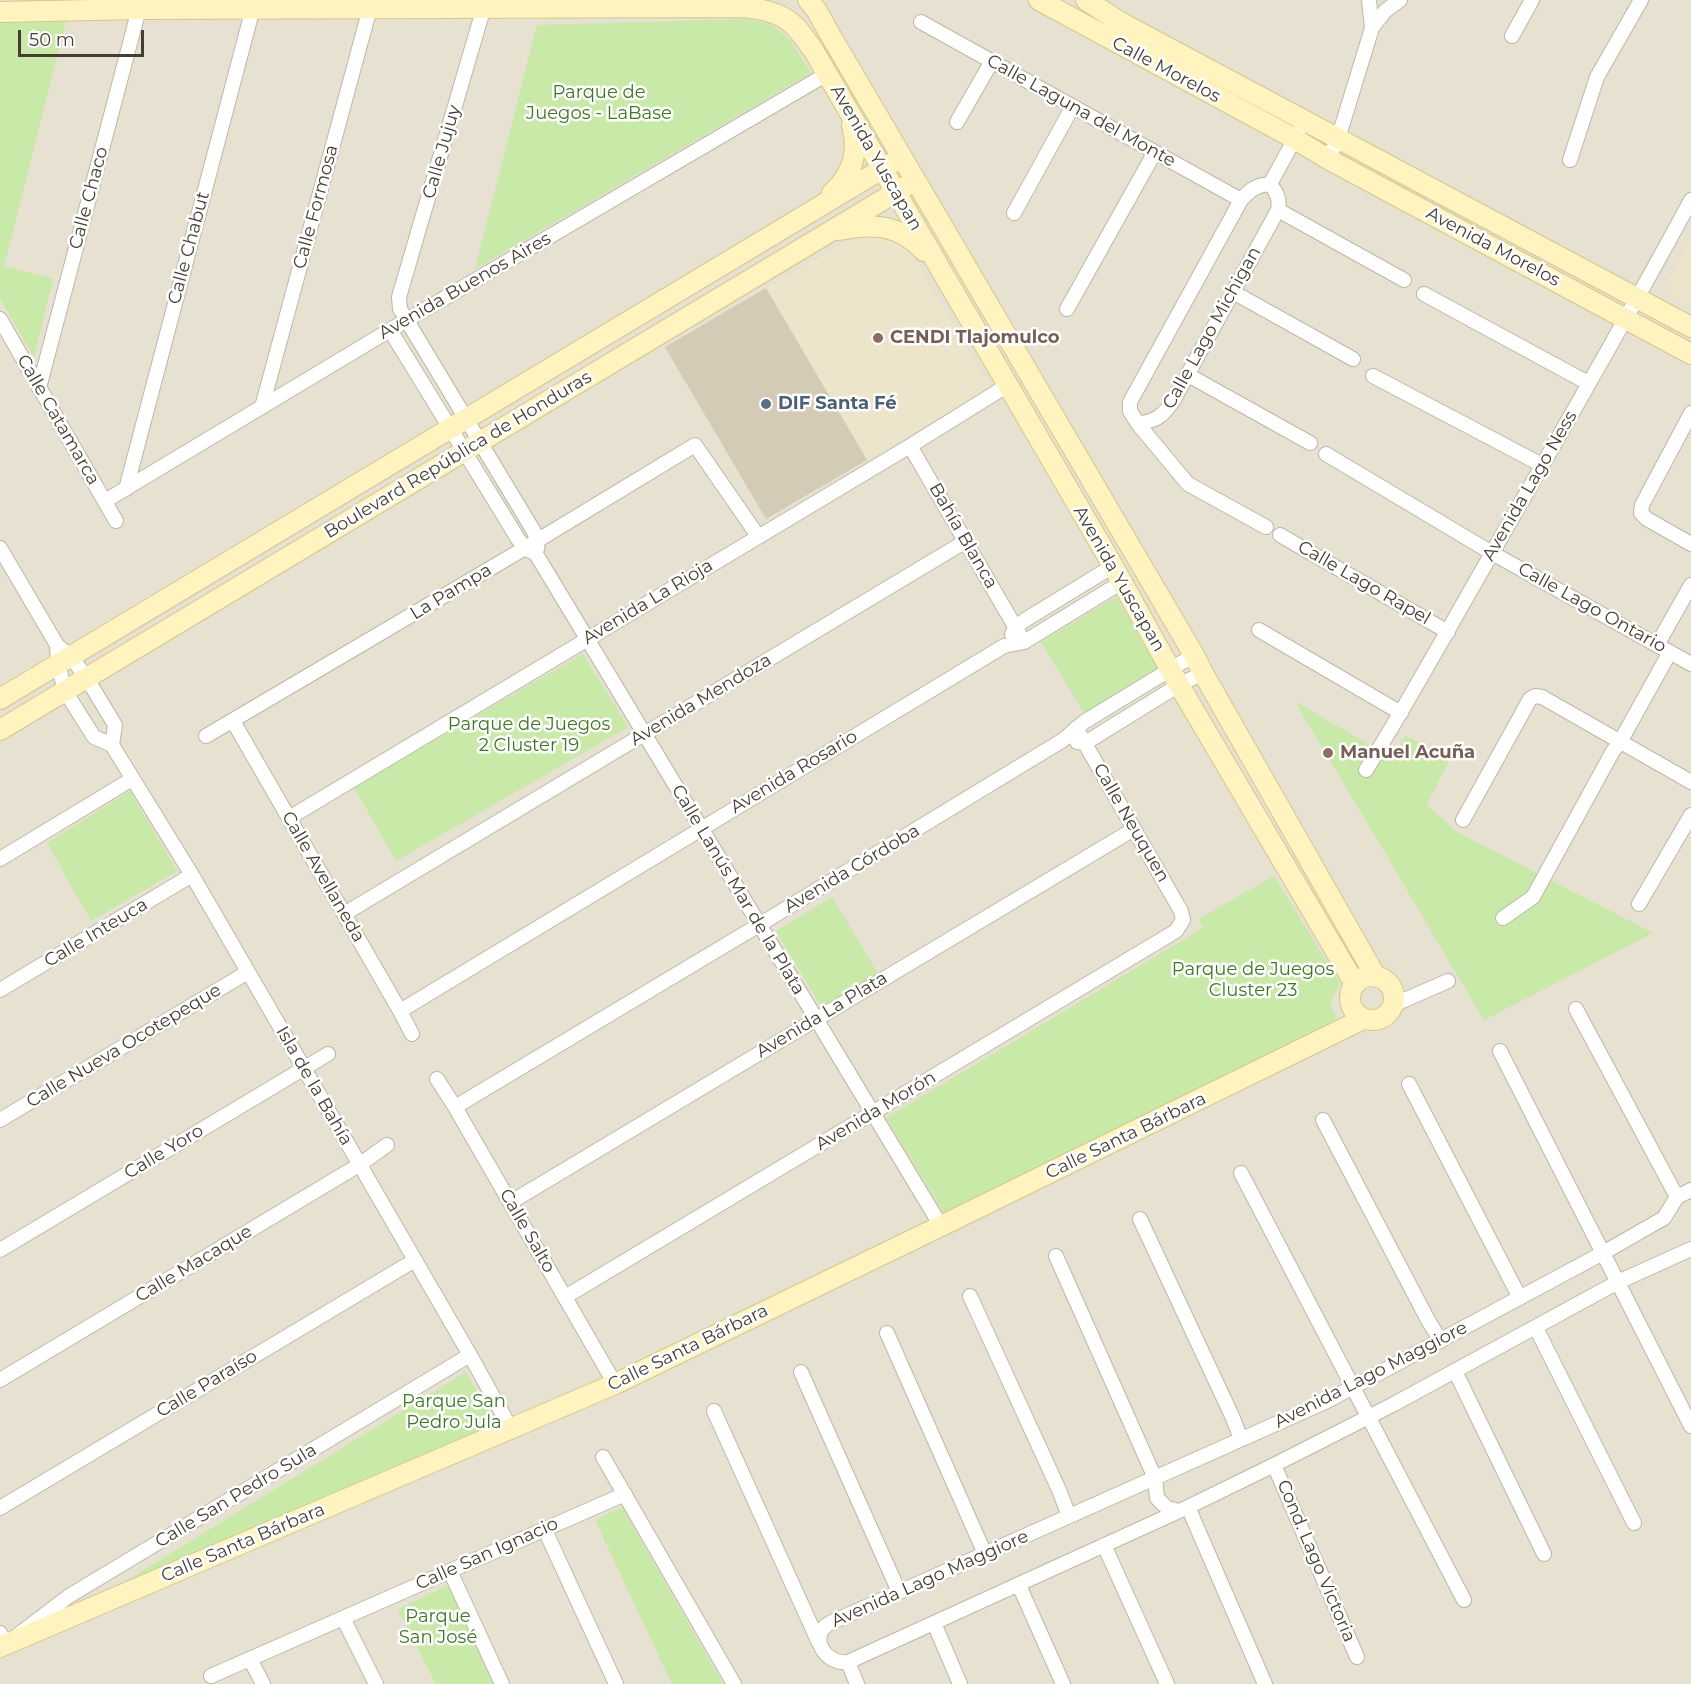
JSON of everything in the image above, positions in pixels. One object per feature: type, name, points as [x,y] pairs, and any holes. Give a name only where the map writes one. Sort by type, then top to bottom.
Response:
[{"type":"street","name":"Avenida Yuscapan","points":[[808,0],[1194,655],[1376,977]]},
{"type":"street","name":"Calle Morelos","points":[[1039,0],[1295,140]]},
{"type":"street","points":[[1069,17],[1080,0]]},
{"type":"street","name":"Calle Morelos","points":[[1086,0],[1120,22],[1305,121]]},
{"type":"street","points":[[1369,0],[1372,28]]},
{"type":"street","points":[[1328,159],[1338,139],[1372,28],[1385,11],[1400,0]]},
{"type":"street","points":[[1512,36],[1532,0]]},
{"type":"street","points":[[1570,160],[1597,77],[1641,0]]},
{"type":"street","name":"Avenida Yuscapan","points":[[0,12],[253,4],[370,8],[745,7],[767,10],[787,19],[803,35],[827,74],[1355,984]]},
{"type":"street","name":"Calle Chabut","points":[[126,489],[253,4]]},
{"type":"street","name":"Calle Jujuy","points":[[399,297],[484,7]]},
{"type":"street","name":"Calle Formosa","points":[[262,407],[370,8]]},
{"type":"street","name":"Calle Chaco","points":[[39,388],[139,9]]},
{"type":"street","name":"Calle Laguna del Monte","points":[[921,22],[1241,200]]},
{"type":"street","points":[[957,122],[993,61]]},
{"type":"street","name":"Avenida Buenos Aires","points":[[105,501],[390,330],[827,74]]},
{"type":"street","points":[[1014,213],[1073,106]]},
{"type":"street","points":[[812,210],[840,186],[849,170],[855,153],[855,139],[848,111]]},
{"type":"street","points":[[1305,121],[1270,184],[1280,202],[1278,210],[1404,280]]},
{"type":"street","name":"Avenida Morelos","points":[[1305,121],[1691,327]]},
{"type":"street","name":"Avenida Morelos","points":[[1295,140],[1691,354]]},
{"type":"street","points":[[1067,309],[1155,152]]},
{"type":"street","name":"Boulevard República de Honduras","points":[[0,699],[62,656],[459,424],[902,157]]},
{"type":"street","name":"Boulevard República de Honduras","points":[[0,730],[915,180]]},
{"type":"street","name":"Calle Lago Michigan","points":[[1270,184],[1251,189],[1241,200],[1130,402],[1130,411],[1138,424],[1152,421],[1163,415],[1173,401],[1278,210]]},
{"type":"street","name":"Avenida Lago Ness","points":[[1366,770],[1448,632],[1638,299],[1691,200]]},
{"type":"street","points":[[827,233],[856,226],[884,226],[915,241],[938,265]]},
{"type":"street","points":[[1233,292],[1353,359]]},
{"type":"street","points":[[1424,294],[1588,383]]},
{"type":"street","name":"Calle Lanús Mar de la Plata","points":[[399,297],[400,309],[459,424],[941,1226]]},
{"type":"street","name":"Calle Catamarca","points":[[0,319],[116,521]]},
{"type":"street","name":"Calle Lanús Mar de la Plata","points":[[390,330],[459,424]]},
{"type":"street","points":[[1188,375],[1310,443]]},
{"type":"street","points":[[1373,376],[1542,465]]},
{"type":"street","name":"Avenida La Rioja","points":[[288,818],[1008,385]]},
{"type":"street","points":[[1691,413],[1642,505],[1641,513],[1647,519],[1691,544]]},
{"type":"street","points":[[1138,424],[1188,484],[1266,527]]},
{"type":"street","name":"La Pampa","points":[[207,736],[533,547],[695,445],[758,536]]},
{"type":"street","name":"Bahía Blanca","points":[[910,446],[1024,642]]},
{"type":"street","name":"Calle Lago Ontario","points":[[1326,454],[1492,553],[1691,664]]},
{"type":"street","name":"Calle Lago Rapel","points":[[1280,535],[1448,632]]},
{"type":"street","name":"Avenida Mendoza","points":[[344,914],[966,541]]},
{"type":"street","name":"Isla de la Bahía","points":[[0,548],[62,656],[86,677],[115,725],[112,745]]},
{"type":"street","name":"Avenida Rosario","points":[[1004,646],[1016,627],[1117,574]]},
{"type":"street","name":"Avenida Rosario","points":[[400,1011],[1004,646],[1024,642],[1117,574]]},
{"type":"street","points":[[1657,645],[1691,585]]},
{"type":"street","points":[[1259,630],[1401,713]]},
{"type":"street","points":[[1503,918],[1533,897],[1670,652]]},
{"type":"street","name":"Avenida Córdoba","points":[[1085,743],[1175,677],[1194,655]]},
{"type":"street","name":"Isla de la Bahía","points":[[62,656],[65,691],[94,737],[112,745],[192,875],[511,1429]]},
{"type":"street","name":"Avenida Córdoba","points":[[456,1107],[1063,740],[1076,728],[1175,677],[1203,673]]},
{"type":"street","points":[[1463,820],[1530,699],[1536,696],[1542,697],[1691,782]]},
{"type":"street","name":"Calle Avellaneda","points":[[232,721],[412,1034]]},
{"type":"street","name":"Calle Neuquen","points":[[1076,728],[1181,911],[1183,920]]},
{"type":"street","points":[[1063,740],[1085,743]]},
{"type":"street","points":[[0,859],[132,779]]},
{"type":"street","points":[[1639,904],[1691,815]]},
{"type":"street","name":"Avenida La Plata","points":[[511,1202],[1134,828]]},
{"type":"street","name":"Calle Inteuca","points":[[0,990],[192,875]]},
{"type":"street","name":"Avenida Morón","points":[[566,1297],[1176,931],[1183,920]]},
{"type":"street","name":"Calle Nueva Ocotepeque","points":[[0,1120],[248,972]]},
{"type":"street","points":[[1368,976],[1376,977],[1383,979],[1393,990],[1393,1005],[1384,1017],[1377,1020],[1363,1019],[1357,1015],[1350,1004],[1351,989],[1361,979],[1368,976]]},
{"type":"street","points":[[1393,1005],[1448,981]]},
{"type":"street","points":[[1576,1009],[1677,1197]]},
{"type":"street","name":"Calle Santa Bárbara","points":[[2,1641],[615,1384],[1363,1019]]},
{"type":"street","points":[[1500,1051],[1691,1426]]},
{"type":"street","name":"Calle Yoro","points":[[0,1250],[328,1054]]},
{"type":"street","name":"Calle Salto","points":[[437,1079],[456,1107],[615,1384]]},
{"type":"street","points":[[1409,1084],[1520,1298]]},
{"type":"street","points":[[1323,1120],[1441,1341]]},
{"type":"street","name":"Calle Macaque","points":[[0,1380],[359,1165],[387,1145]]},
{"type":"street","points":[[1241,1173],[1370,1416],[1464,1600]]},
{"type":"street","name":"Avenida Lago Maggiore","points":[[1691,1190],[1677,1197],[1664,1218],[1327,1401],[825,1626],[820,1639],[823,1650],[833,1661],[848,1662],[1184,1509],[1370,1416],[1618,1282],[1691,1250]]},
{"type":"street","points":[[1140,1219],[1241,1439]]},
{"type":"street","points":[[1056,1256],[1155,1478],[1157,1498],[1167,1508],[1184,1509],[1265,1684]]},
{"type":"street","name":"Calle Paraíso","points":[[0,1508],[415,1260]]},
{"type":"street","points":[[969,1296],[1069,1516]]},
{"type":"street","points":[[1536,1328],[1634,1523]]},
{"type":"street","points":[[886,1333],[985,1554]]},
{"type":"street","name":"Calle San Pedro Sula","points":[[2,1641],[69,1596],[470,1355]]},
{"type":"street","points":[[1455,1371],[1544,1554]]},
{"type":"street","points":[[801,1372],[899,1592]]},
{"type":"street","points":[[714,1411],[823,1650]]},
{"type":"street","points":[[603,1457],[734,1684]]},
{"type":"street","name":"Cond. Lago Victoria","points":[[1274,1465],[1357,1657]]},
{"type":"street","name":"Calle San Ignacio","points":[[211,1676],[625,1494]]},
{"type":"street","points":[[544,1528],[616,1684]]},
{"type":"street","points":[[1104,1545],[1167,1684]]},
{"type":"street","points":[[450,1571],[502,1684]]},
{"type":"street","points":[[1017,1585],[1063,1684]]},
{"type":"street","points":[[343,1618],[376,1684]]},
{"type":"street","points":[[934,1623],[960,1684]]},
{"type":"street","points":[[250,1659],[263,1684]]},
{"type":"street","points":[[848,1662],[857,1684]]},
{"type":"shaded area","points":[[0,0],[1691,0],[1691,1684],[0,1684]]},
{"type":"shaded area","name":"CENDI Tlajomulco","points":[[879,235],[907,247],[991,387],[867,460],[766,288],[844,243]]},
{"type":"shaded area","points":[[1691,237],[1691,306],[1662,291]]},
{"type":"green space","name":"Parque de Juegos - LaBase","points":[[746,19],[770,24],[790,40],[811,73],[475,269],[537,25]]},
{"type":"green space","points":[[66,21],[4,266],[53,279],[34,357],[0,298],[0,23]]},
{"type":"green space","points":[[1116,597],[1159,669],[1085,714],[1041,642]]},
{"type":"green space","name":"Parque de Juegos 2 Cluster 19","points":[[583,654],[628,727],[396,861],[354,787]]},
{"type":"green space","points":[[1295,701],[1392,759],[1406,736],[1450,758],[1427,805],[1457,832],[1653,933],[1484,1020]]},
{"type":"green space","points":[[130,791],[177,871],[91,921],[47,843]]},
{"type":"green space","name":"Parque de Juegos Cluster 23","points":[[1274,876],[1340,983],[1330,1003],[1337,1019],[946,1216],[886,1118],[1203,928],[1199,919]]},
{"type":"green space","points":[[832,897],[878,974],[822,1008],[776,931]]},
{"type":"green space","name":"Parque San Pedro Jula","points":[[466,1372],[495,1426],[116,1587]]},
{"type":"green space","points":[[622,1507],[723,1684],[672,1684],[595,1520]]},
{"type":"green space","name":"Parque San José","points":[[449,1585],[493,1684],[436,1684],[398,1609]]},
{"type":"building","name":"DIF Santa Fé","points":[[766,288],[867,460],[766,519],[665,347]]},
{"type":"place","name":"CENDI Tlajomulco","points":[[878,338]]},
{"type":"place","name":"DIF Santa Fé","points":[[766,404]]},
{"type":"place","name":"Manuel Acuña","points":[[1328,753]]}]
